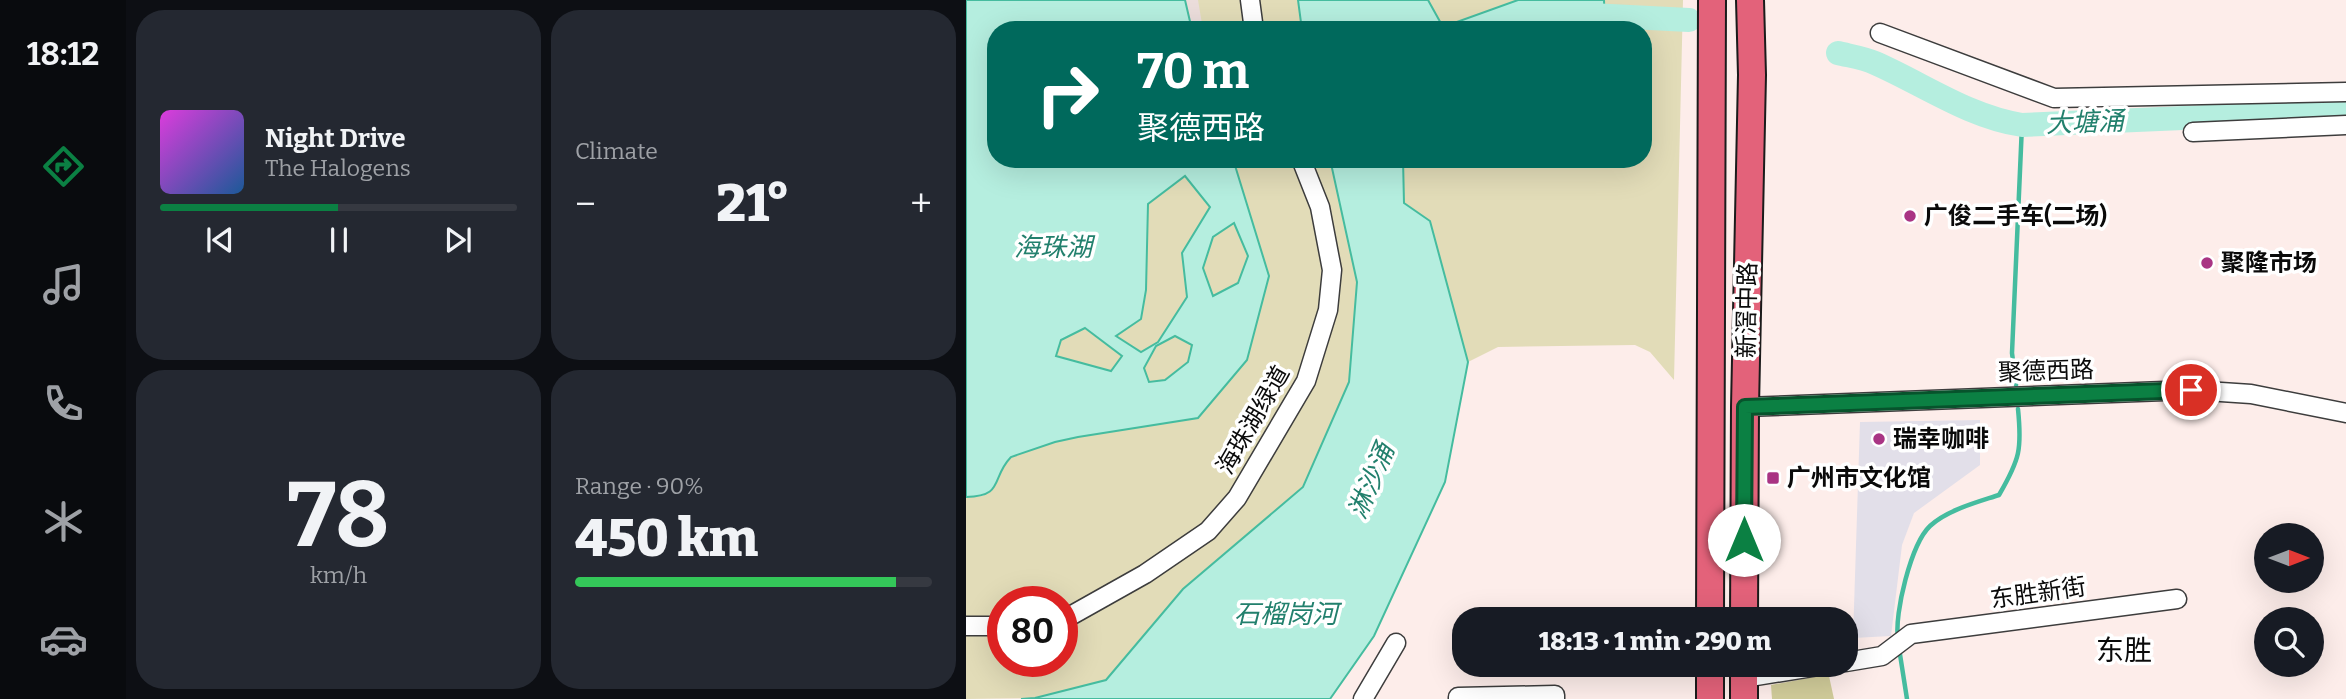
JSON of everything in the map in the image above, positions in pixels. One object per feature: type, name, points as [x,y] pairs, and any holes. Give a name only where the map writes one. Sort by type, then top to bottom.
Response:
[{"type":"highway","name":"新滘中路","points":[[1710,607],[1712,0]]},
{"type":"highway","name":"新滘中路","points":[[1744,607],[1750,0]]},
{"type":"highway","points":[[1710,677],[1710,699]]},
{"type":"street","points":[[1250,0],[1253,21]]},
{"type":"street","points":[[1880,33],[2054,97],[2346,92]]},
{"type":"street","points":[[2193,132],[2346,125]]},
{"type":"street","name":"海珠湖绿道","points":[[1078,612],[1145,574],[1208,531],[1237,498],[1307,381],[1328,310],[1332,270],[1320,207],[1305,168]]},
{"type":"street","name":"聚德西路","points":[[1745,407],[2191,390],[2251,394],[2346,413]]},
{"type":"street","name":"东胜新街","points":[[1858,660],[1882,656],[1911,634],[2177,599]]},
{"type":"street","points":[[966,625],[987,626]]},
{"type":"street","points":[[1363,699],[1396,643]]},
{"type":"street","points":[[1744,681],[1764,677]]},
{"type":"street","points":[[1458,699],[1555,695],[1555,699]]},
{"type":"shaded area","points":[[1185,0],[1298,0],[1301,21],[1190,21]]},
{"type":"shaded area","points":[[1185,0],[1198,0],[1202,21],[1190,21]]},
{"type":"shaded area","points":[[1428,0],[1518,0],[1459,21],[1439,21]]},
{"type":"shaded area","points":[[1604,0],[1683,0],[1674,380],[1650,352],[1635,345],[1498,347],[1468,362],[1430,221],[1404,203],[1403,168],[1652,168],[1652,21],[1605,21]]},
{"type":"shaded area","points":[[1236,168],[1332,168],[1357,282],[1349,382],[1303,488],[1183,589],[1106,680],[1034,698],[966,699],[966,497],[983,496],[1011,457],[1078,437],[1199,418],[1269,276]]},
{"type":"shaded area","points":[[1185,176],[1211,207],[1182,253],[1187,297],[1158,342],[1141,352],[1115,336],[1141,319],[1146,290],[1148,204]]},
{"type":"shaded area","points":[[1234,223],[1248,255],[1238,283],[1213,296],[1203,268],[1213,237]]},
{"type":"shaded area","points":[[1085,328],[1122,356],[1111,372],[1056,356],[1061,340]]},
{"type":"shaded area","points":[[1175,336],[1192,345],[1188,361],[1165,380],[1149,382],[1144,368],[1156,346]]},
{"type":"shaded area","points":[[1980,420],[1980,465],[1914,513],[1902,545],[1891,636],[1858,638],[1858,607],[1854,607],[1860,422]]},
{"type":"shaded area","points":[[1829,677],[1834,699],[1772,699],[1771,685]]},
{"type":"water","name":"海珠湖","points":[[966,0],[1185,0],[1190,21],[987,21],[987,168],[1236,168],[1269,276],[1247,360],[1198,418],[1078,437],[1011,457],[992,490],[978,496],[966,497]],"holes":[[[1185,176],[1210,207],[1182,253],[1187,297],[1158,342],[1141,352],[1116,336],[1141,319],[1146,290],[1148,204]],[[1234,223],[1248,256],[1238,283],[1213,296],[1203,268],[1213,237]],[[1085,328],[1122,356],[1111,371],[1056,356],[1061,340]],[[1175,336],[1192,345],[1188,362],[1165,380],[1149,382],[1144,368],[1156,346]]]},
{"type":"water","points":[[1298,0],[1428,0],[1440,21],[1301,21]]},
{"type":"water","points":[[1518,0],[1604,0],[1605,21],[1460,21]]},
{"type":"water","name":"石榴岗河","points":[[1332,168],[1403,168],[1404,203],[1430,221],[1468,362],[1445,482],[1374,636],[1330,699],[1021,699],[1106,680],[1183,589],[1303,487],[1349,382],[1357,282]]},
{"type":"waterway","name":"大塘涌","points":[[1571,14],[1689,20]]},
{"type":"waterway","name":"大塘涌","points":[[1838,53],[1875,63],[1983,115],[2022,125],[2346,111]]},
{"type":"waterway","points":[[2016,385],[2012,353],[2022,125]]},
{"type":"waterway","points":[[1898,639],[1901,597],[1916,548],[1923,535],[1937,520],[1963,507],[1999,495],[2018,454],[2018,409]]},
{"type":"waterway","points":[[1899,648],[1907,699]]},
{"type":"place","name":"广俊二手车(二场)","points":[[1910,216]]},
{"type":"place","name":"聚隆市场","points":[[2207,263]]},
{"type":"place","name":"瑞幸咖啡","points":[[1879,439]]},
{"type":"place","name":"广州市文化馆","points":[[1773,478]]},
{"type":"district","name":"东胜","points":[[2124,650]]},
{"type":"route","points":[[1744,540],[1745,407],[2191,390]]},
{"type":"water label","name":"淋沙涌","points":[[1371,481]]}]
